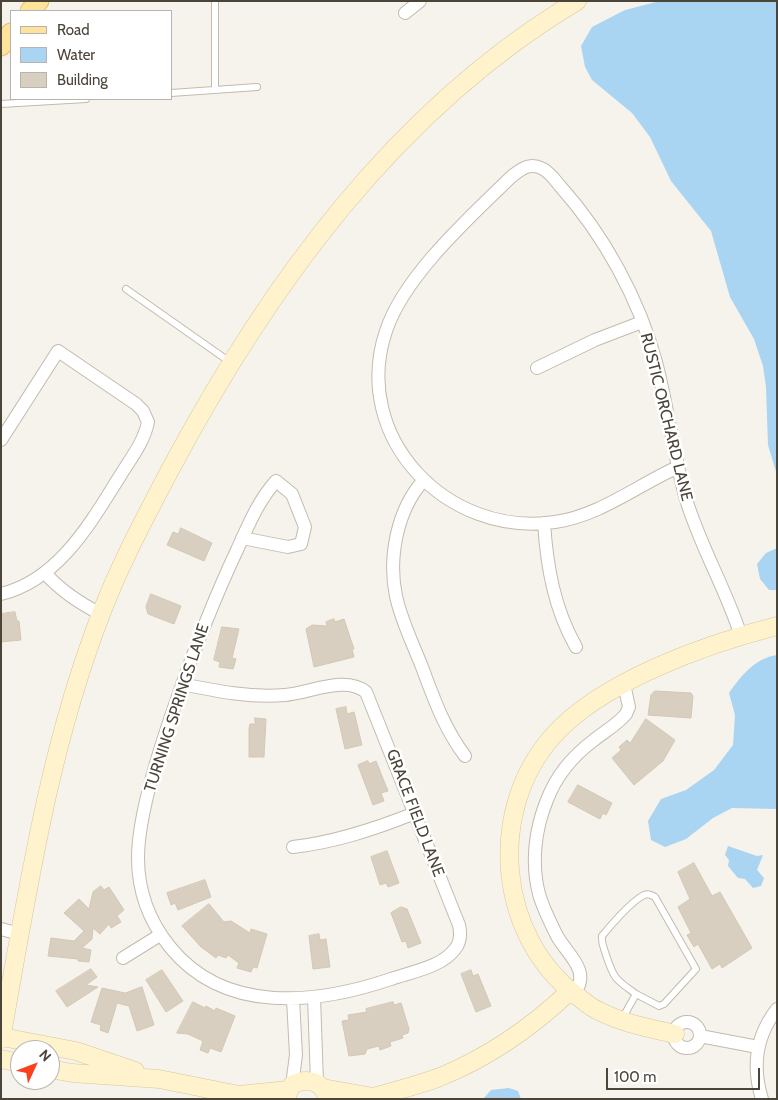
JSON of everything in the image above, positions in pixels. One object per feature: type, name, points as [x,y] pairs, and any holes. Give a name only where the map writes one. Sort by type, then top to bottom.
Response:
[{"type":"main road","points":[[1,46],[10,34]]},
{"type":"street","points":[[405,13],[420,1]]},
{"type":"street","points":[[570,990],[547,1013],[495,1050],[439,1077],[370,1098],[322,1090],[305,1080],[289,1092],[242,1097],[159,1079],[76,1051],[2,1038],[33,859],[71,706],[101,614],[143,521],[189,434],[231,363],[283,284],[329,224],[377,167],[415,128],[477,71],[577,1]]},
{"type":"street","name":"RUSTIC ORCHARD LANE","points":[[423,481],[398,446],[384,414],[380,397],[380,354],[391,318],[412,283],[463,225],[511,177],[526,166],[534,166],[547,171],[589,223],[618,271],[642,322],[655,360],[678,467],[693,519],[730,602],[741,636]]},
{"type":"street","points":[[537,368],[595,340],[642,322]]},
{"type":"street","points":[[1,440],[58,351],[136,404],[143,411],[148,422],[141,442],[95,517],[76,541],[45,573],[18,590],[1,594]]},
{"type":"street","points":[[465,756],[451,738],[442,720],[396,595],[392,565],[396,537],[407,505],[423,481],[449,501],[481,517],[514,523],[544,523],[575,518],[592,512],[653,478],[678,467]]},
{"type":"street","name":"TURNING SPRINGS LANE","points":[[242,538],[288,546],[300,544],[305,527],[292,494],[276,481],[264,495],[242,538],[206,618],[182,684],[168,727],[140,834],[138,857],[143,897],[149,916],[160,935],[189,967],[226,990],[252,997],[293,999],[314,997],[372,985],[436,963],[449,956],[459,943]]},
{"type":"street","points":[[544,523],[547,560],[554,597],[576,647]]},
{"type":"street","points":[[45,573],[56,586],[74,599],[101,614]]},
{"type":"street","points":[[675,1034],[621,1020],[598,1011],[570,990],[552,973],[535,949],[522,925],[513,894],[509,868],[510,841],[515,809],[522,786],[535,760],[552,736],[573,717],[624,684],[666,664],[741,636],[777,626]]},
{"type":"street","name":"GRACE FIELD LANE","points":[[182,684],[218,692],[255,696],[285,695],[344,684],[360,687],[370,698],[459,925],[459,943]]},
{"type":"street","points":[[570,990],[575,992],[580,986],[581,976],[578,966],[558,938],[547,917],[539,892],[535,848],[540,820],[557,780],[572,760],[626,714],[629,707],[624,684]]},
{"type":"street","points":[[293,847],[351,837],[415,814]]},
{"type":"street","points":[[1,929],[20,934]]},
{"type":"street","points":[[123,958],[160,935]]},
{"type":"street","points":[[314,997],[322,1090]]},
{"type":"street","points":[[289,1092],[296,1055],[293,999]]},
{"type":"street","points":[[762,1099],[757,1078],[758,1047],[767,1025],[777,1010]]},
{"type":"street","points":[[688,1022],[696,1026],[700,1036],[696,1044],[686,1048],[677,1043],[675,1034],[680,1025],[688,1022]]},
{"type":"street","points":[[700,1036],[758,1047]]},
{"type":"street","points":[[60,1071],[159,1079]]},
{"type":"lane","points":[[215,1],[215,90]]},
{"type":"lane","points":[[172,93],[257,87]]},
{"type":"lane","points":[[1,104],[69,100]]},
{"type":"lane","points":[[126,289],[231,363]]},
{"type":"lane","points":[[650,894],[655,897],[696,969],[664,1004],[659,1006],[636,994],[616,980],[610,972],[601,941],[602,936],[627,909],[644,895],[650,894]]},
{"type":"lane","points":[[621,1020],[636,994]]},
{"type":"water","points":[[660,1],[777,1],[777,475],[768,445],[766,387],[763,366],[754,339],[730,297],[711,231],[671,181],[650,137],[632,113],[592,80],[585,67],[581,46],[592,27],[625,10]]},
{"type":"water","points":[[777,548],[777,590],[769,590],[760,579],[757,564],[766,553]]},
{"type":"water","points":[[777,655],[777,809],[732,808],[713,818],[686,839],[665,847],[651,840],[648,821],[661,799],[686,790],[714,770],[733,745],[735,715],[729,693],[744,674],[755,664]]},
{"type":"water","points":[[728,846],[757,856],[763,855],[757,870],[764,878],[761,886],[753,888],[745,879],[738,878],[728,866],[729,860],[725,855]]},
{"type":"water","points":[[509,1088],[518,1091],[521,1099],[483,1099],[491,1090]]},
{"type":"building","points":[[181,528],[212,543],[204,561],[167,545],[173,532],[178,534]]},
{"type":"building","points":[[151,594],[181,606],[174,624],[148,614],[146,607]]},
{"type":"building","points":[[15,612],[17,621],[19,621],[21,640],[1,642],[1,614]]},
{"type":"building","points":[[334,619],[335,622],[344,619],[354,649],[352,649],[354,657],[314,667],[306,629],[312,625],[327,626],[326,622]]},
{"type":"building","points":[[222,627],[239,629],[232,658],[236,659],[233,669],[219,667],[220,662],[214,660]]},
{"type":"building","points":[[655,691],[691,693],[693,696],[691,718],[648,715],[651,695]]},
{"type":"building","points":[[346,707],[347,714],[354,712],[362,745],[345,749],[336,709]]},
{"type":"building","points":[[255,718],[266,719],[264,757],[249,757],[249,728],[250,724],[255,724]]},
{"type":"building","points":[[646,719],[675,740],[663,761],[634,785],[612,758],[621,750],[619,747],[627,740],[630,743]]},
{"type":"building","points":[[368,761],[369,764],[376,761],[388,791],[381,793],[384,801],[373,805],[358,765]]},
{"type":"building","points":[[578,785],[612,803],[606,815],[603,813],[600,819],[568,802]]},
{"type":"building","points":[[387,851],[399,883],[388,887],[386,883],[380,885],[371,857]]},
{"type":"building","points":[[694,863],[712,896],[720,892],[752,948],[722,968],[720,964],[712,969],[698,944],[694,947],[687,935],[691,933],[678,907],[690,899],[678,872]]},
{"type":"building","points":[[205,880],[211,897],[178,910],[175,903],[171,905],[167,893]]},
{"type":"building","points":[[101,886],[104,890],[109,887],[124,910],[117,916],[121,922],[111,928],[109,924],[100,934],[93,928],[92,939],[82,948],[91,950],[89,962],[48,956],[51,938],[74,941],[84,931],[64,913],[79,899],[89,909],[93,892]]},
{"type":"building","points":[[209,904],[224,922],[231,921],[250,933],[251,929],[267,934],[257,968],[253,967],[251,972],[237,968],[239,963],[228,955],[226,958],[218,955],[216,958],[201,947],[182,926]]},
{"type":"building","points":[[401,907],[407,909],[421,943],[408,948],[406,941],[402,942],[391,913]]},
{"type":"building","points":[[319,934],[320,940],[326,939],[330,967],[313,969],[309,936]]},
{"type":"building","points":[[91,969],[97,977],[86,985],[98,987],[67,1007],[56,991]]},
{"type":"building","points":[[162,970],[183,1001],[166,1012],[146,980]]},
{"type":"building","points":[[471,970],[473,976],[478,974],[491,1006],[476,1012],[461,974]]},
{"type":"building","points":[[142,987],[154,1025],[137,1031],[129,1006],[117,1003],[108,1033],[100,1030],[101,1025],[91,1022],[102,988],[125,993]]},
{"type":"building","points":[[193,1002],[205,1008],[206,1006],[215,1011],[216,1008],[235,1016],[221,1052],[210,1048],[208,1053],[200,1050],[203,1041],[188,1034],[177,1033]]},
{"type":"building","points":[[393,1002],[394,1005],[401,1003],[409,1029],[408,1033],[402,1035],[403,1038],[390,1042],[391,1046],[380,1050],[379,1046],[367,1049],[365,1054],[349,1056],[342,1021],[349,1020],[348,1015],[367,1012],[366,1009]]}]
